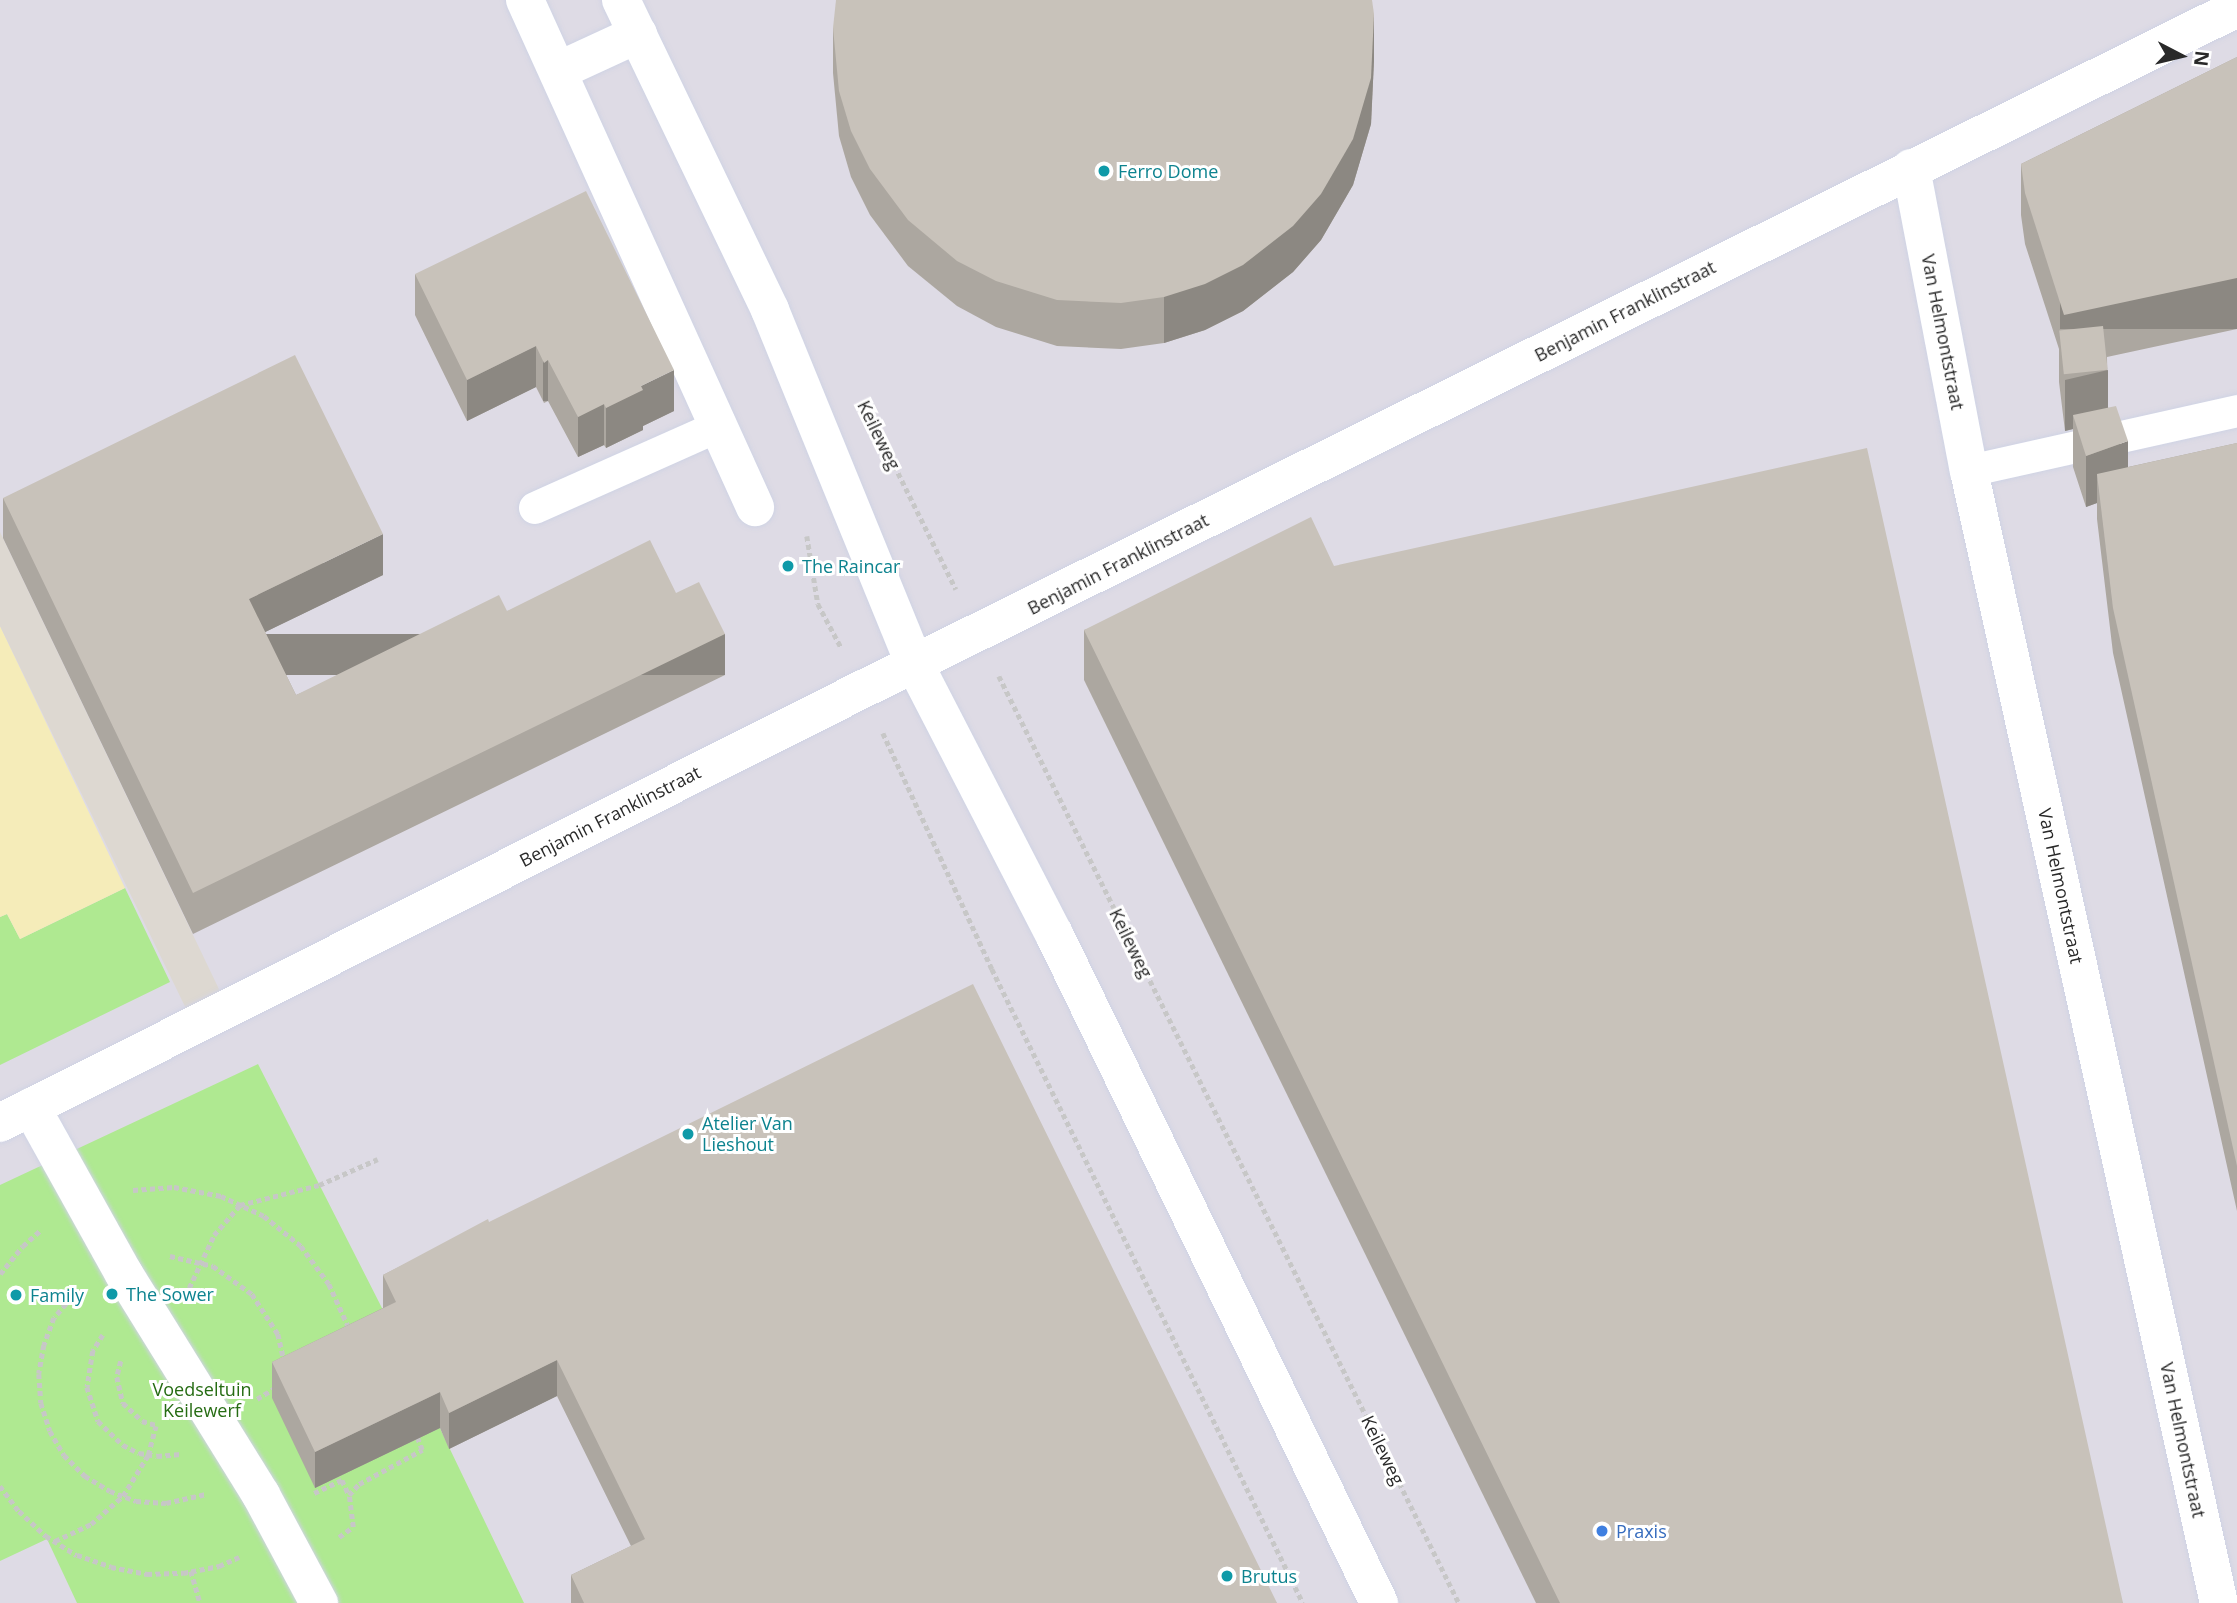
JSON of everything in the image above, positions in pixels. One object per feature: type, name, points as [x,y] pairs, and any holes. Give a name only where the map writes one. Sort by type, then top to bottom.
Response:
[{"type":"street","points":[[525,0],[560,70],[755,507]]},
{"type":"street","points":[[621,0],[770,310],[915,665],[1054,934],[1379,1603]]},
{"type":"street","name":"Benjamin Franklinstraat","points":[[16,1115],[863,689],[2237,8]]},
{"type":"street","points":[[560,70],[638,34]]},
{"type":"street","name":"Van Helmontstraat","points":[[1912,168],[1969,471],[2219,1603]]},
{"type":"street","points":[[16,1115],[84,1203],[290,1546],[320,1603]]},
{"type":"lane","points":[[1969,471],[2237,411]]},
{"type":"lane","points":[[534,508],[719,426]]},
{"type":"path","name":"Keileweg","points":[[867,411],[1459,1603]]},
{"type":"path","points":[[805,524],[818,604],[863,689],[992,969],[1303,1603]]},
{"type":"path","points":[[55,1541],[105,1514],[134,1482],[148,1455],[167,1340],[173,1320],[214,1235],[240,1205],[319,1185],[378,1159]]},
{"type":"path","points":[[0,1274],[23,1246],[50,1223],[84,1203],[126,1190],[174,1188],[221,1196],[264,1216],[301,1246],[329,1284],[355,1337]]},
{"type":"path","points":[[264,1411],[257,1399],[286,1381]]},
{"type":"path","points":[[349,1495],[359,1484],[422,1450],[415,1430]]},
{"type":"path","points":[[0,1486],[19,1511],[55,1541],[77,1555],[111,1567],[147,1574],[219,1566],[252,1551],[290,1546],[353,1527],[349,1495],[342,1480],[310,1495]]},
{"type":"path","points":[[191,1571],[200,1603]]},
{"type":"shaded area","points":[[0,0],[2237,0],[2237,1603],[0,1603]]},
{"type":"shaded area","points":[[0,532],[228,1008],[194,1025],[0,626]]},
{"type":"green space","points":[[125,888],[170,982],[0,1065],[0,917],[7,914],[20,939]]},
{"type":"green space","name":"Voedseltuin Keilewerf","points":[[258,1064],[383,1310],[524,1603],[77,1603],[47,1539],[0,1561],[0,1185]]},
{"type":"sand","points":[[0,626],[125,888],[20,939],[7,914],[0,917]]},
{"type":"building","name":"Ferro Dome","points":[[836,0],[1372,0],[1374,14],[1371,78],[1353,139],[1321,194],[1293,226],[1243,265],[1205,284],[1164,297],[1121,303],[1057,300],[996,281],[957,261],[908,220],[870,169],[851,131],[839,91],[833,28]]},
{"type":"building","points":[[2237,57],[2237,278],[2064,315],[2025,193],[2021,164]]},
{"type":"building","points":[[586,191],[674,370],[641,386],[643,390],[606,408],[604,404],[578,417],[548,360],[544,363],[536,346],[467,380],[415,274]]},
{"type":"building","points":[[2103,326],[2108,370],[2064,374],[2059,331]]},
{"type":"building","points":[[295,355],[383,534],[249,599],[296,695],[499,595],[507,611],[650,540],[676,593],[699,582],[725,634],[193,893],[3,498]]},
{"type":"building","points":[[2116,406],[2128,441],[2086,456],[2073,415]]},
{"type":"building","points":[[2237,443],[2237,1166],[2113,608],[2097,474]]},
{"type":"building","points":[[1867,448],[2123,1603],[1560,1603],[1084,630],[1311,517],[1334,566]]},
{"type":"building","points":[[973,984],[1277,1603],[584,1603],[571,1575],[645,1539],[557,1360],[449,1413],[440,1392],[315,1452],[272,1362],[396,1302],[383,1275],[488,1219],[489,1222]]},
{"type":"place","name":"Ferro Dome","points":[[1104,171]]},
{"type":"place","name":"The Raincar","points":[[788,566]]},
{"type":"place","name":"Atelier Van Lieshout","points":[[688,1134]]},
{"type":"place","name":"The Sower","points":[[112,1294]]},
{"type":"place","name":"Family","points":[[16,1295]]},
{"type":"place","name":"Praxis","points":[[1602,1531]]},
{"type":"place","name":"Brutus","points":[[1227,1576]]}]
